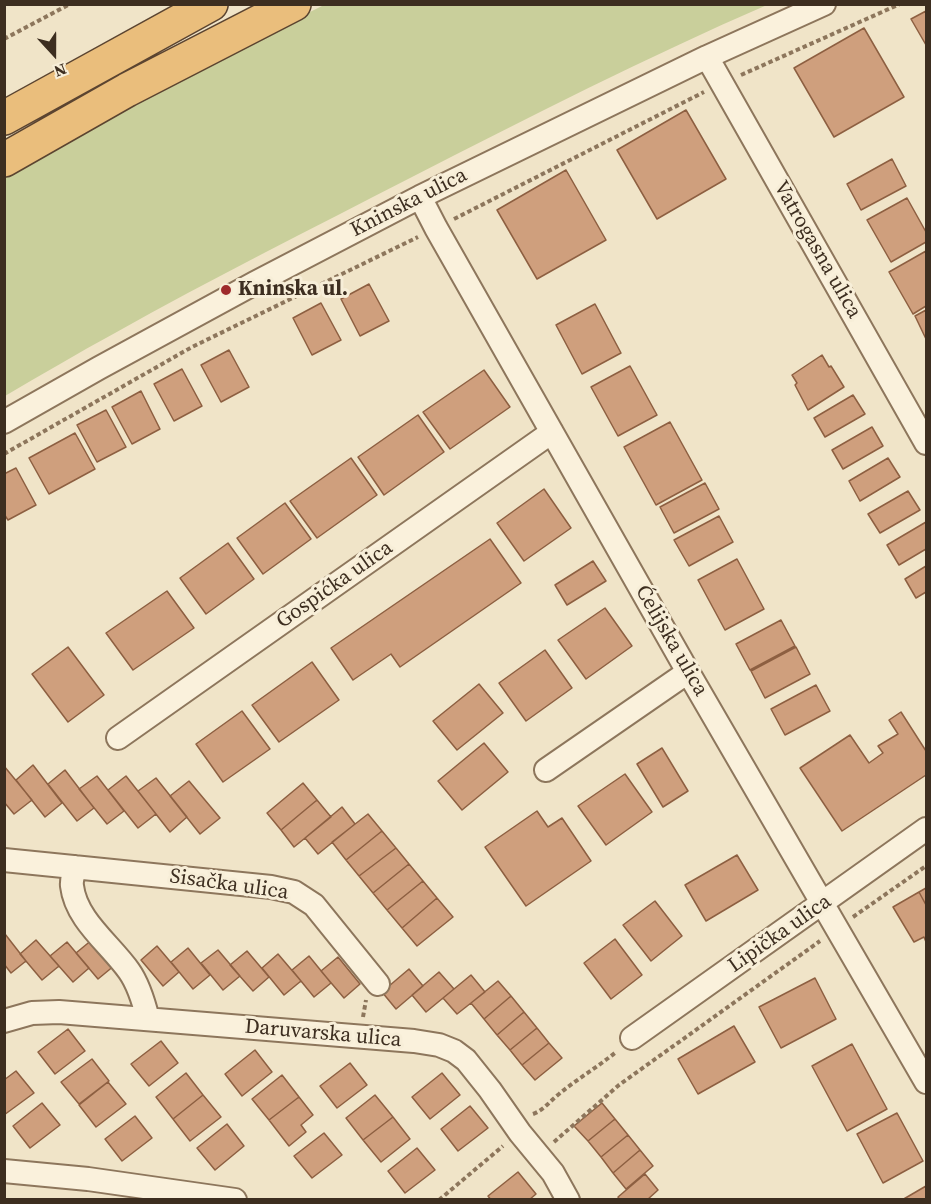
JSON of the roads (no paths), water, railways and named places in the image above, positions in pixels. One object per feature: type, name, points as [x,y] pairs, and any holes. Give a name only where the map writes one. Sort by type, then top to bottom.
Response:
[{"type":"highway","points":[[4,118],[211,4]]},
{"type":"highway","points":[[4,160],[127,90],[294,4]]},
{"type":"street","name":"Kninska ulica","points":[[4,422],[255,283],[420,197],[707,57],[824,4]]},
{"type":"street","name":"Vatrogasna ulica","points":[[707,57],[927,443]]},
{"type":"street","name":"Ćelijska ulica","points":[[420,197],[688,672],[927,1082]]},
{"type":"street","name":"Gospićka ulica","points":[[118,738],[552,432]]},
{"type":"street","points":[[546,770],[688,672]]},
{"type":"street","name":"Lipička ulica","points":[[632,1038],[927,829]]},
{"type":"street","name":"Sisačka ulica","points":[[4,860],[271,887],[294,892],[314,905],[378,984]]},
{"type":"street","points":[[75,867],[72,884],[76,901],[86,920],[130,972],[140,991],[148,1019]]},
{"type":"street","name":"Daruvarska ulica","points":[[4,1021],[32,1013],[59,1012],[414,1041],[439,1045],[454,1051],[466,1060],[553,1173],[568,1200]]},
{"type":"street","points":[[4,1171],[88,1189],[235,1200]]},
{"type":"place","name":"Kninska ul.","points":[[226,290]]}]
